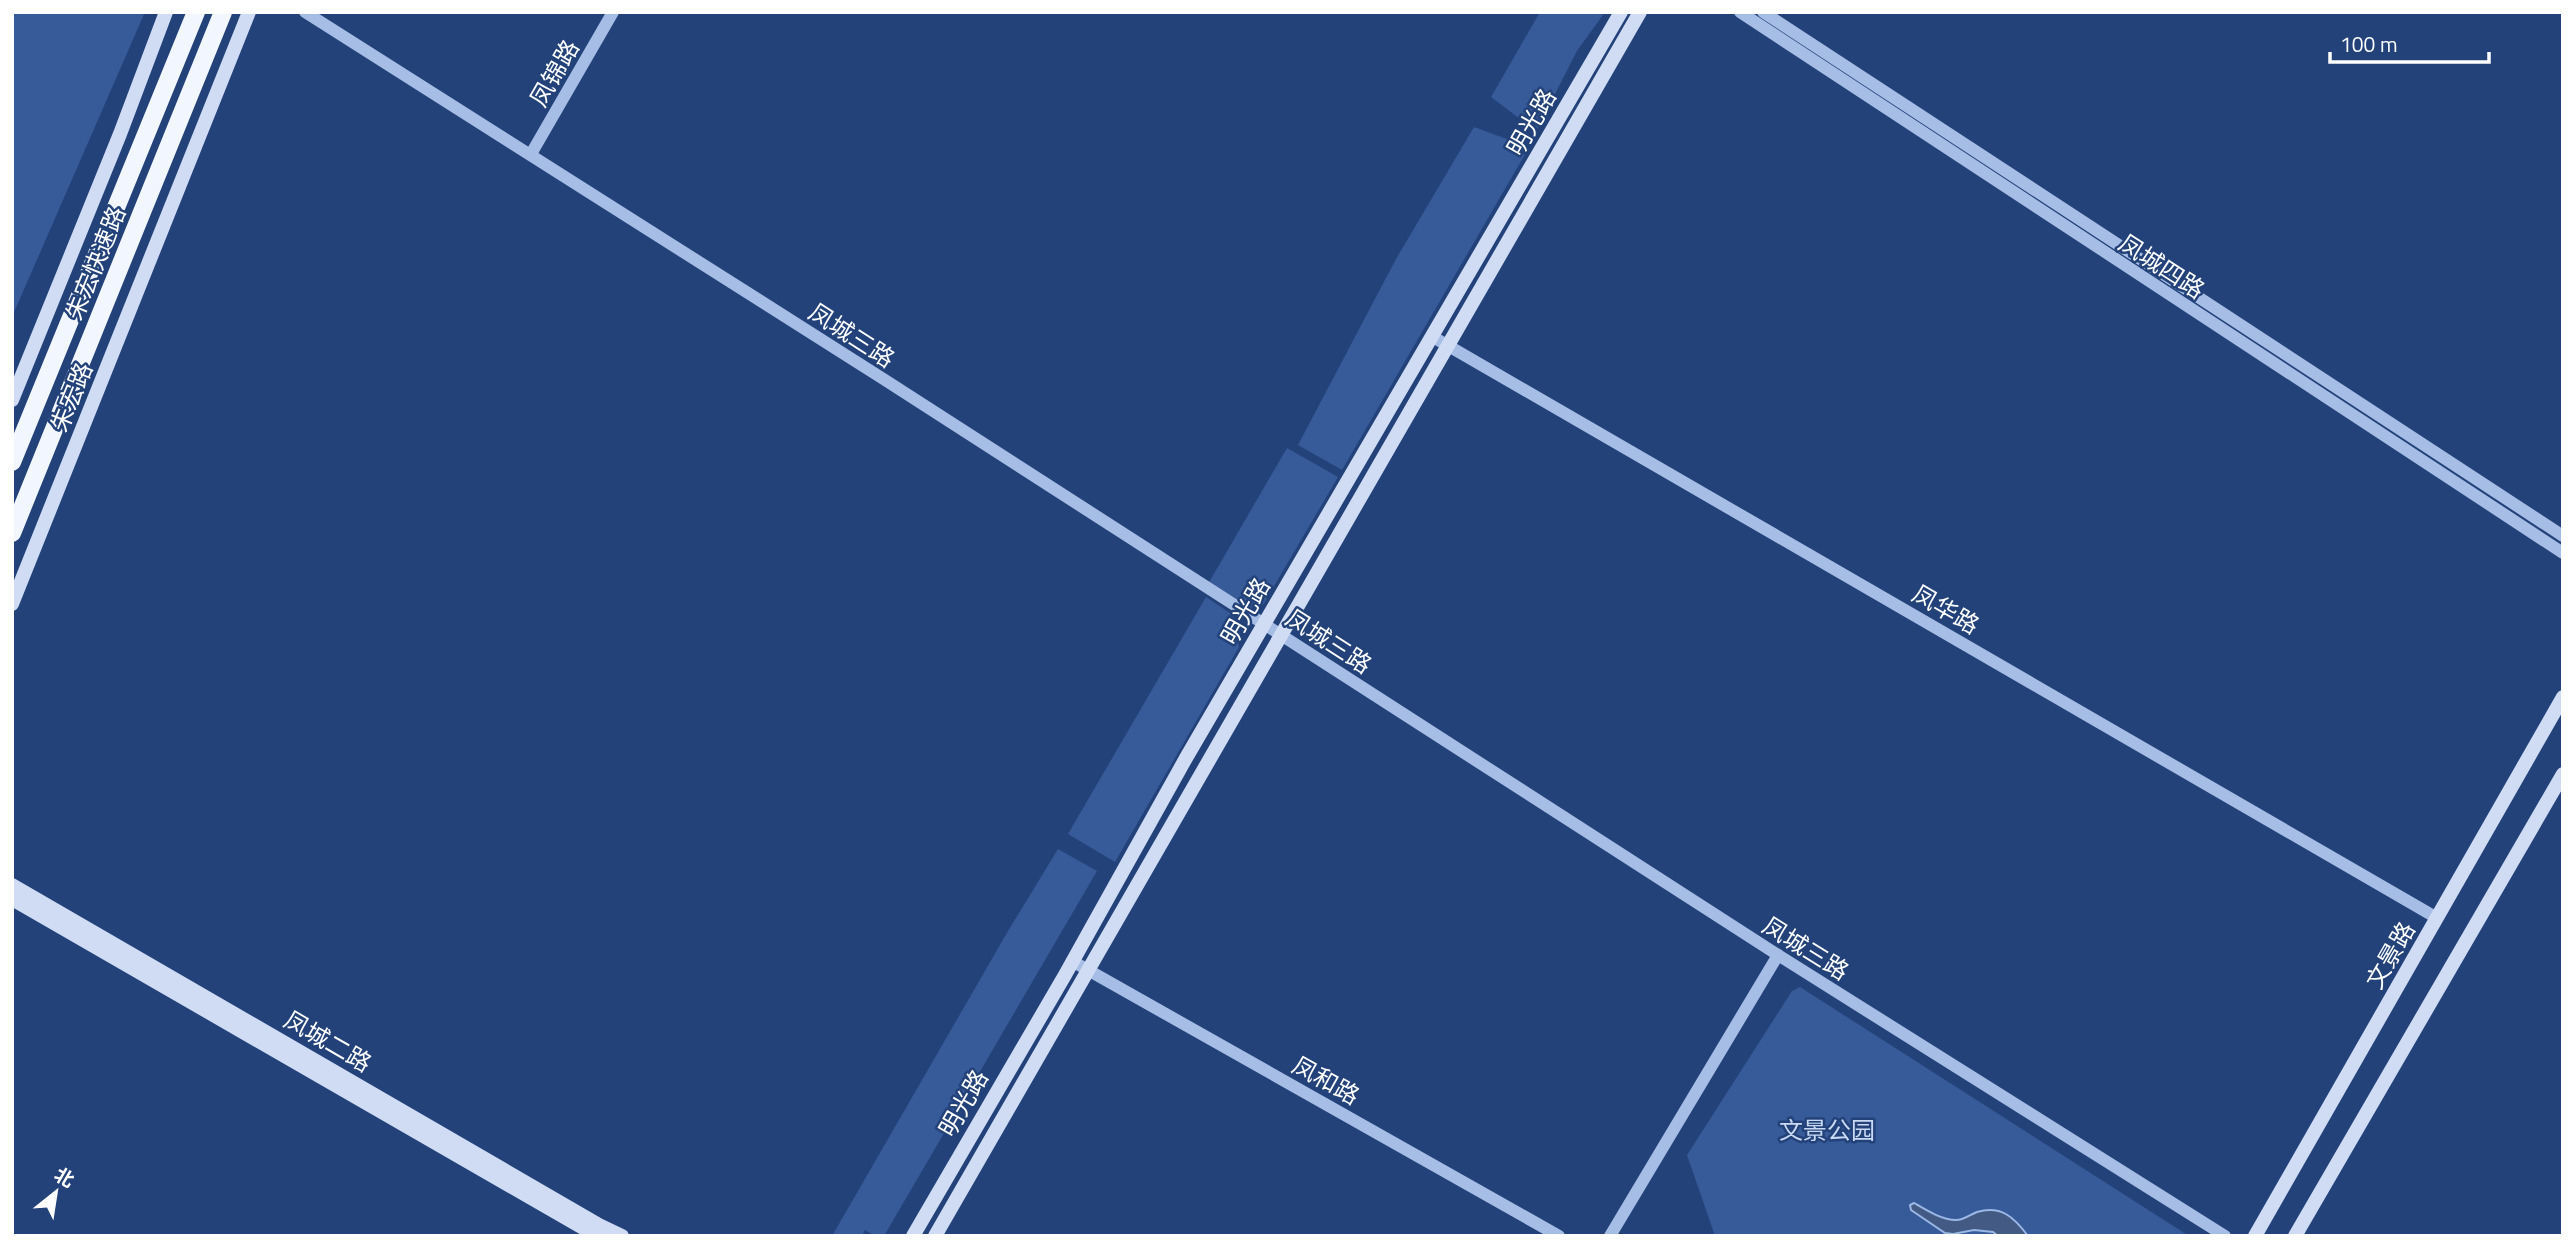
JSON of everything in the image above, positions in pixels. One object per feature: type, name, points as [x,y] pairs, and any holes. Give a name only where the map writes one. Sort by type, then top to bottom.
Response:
[{"type":"highway","name":"朱宏快速路","points":[[12,462],[196,12]]},
{"type":"highway","name":"朱宏快速路","points":[[12,533],[223,14]]},
{"type":"main road","points":[[12,400],[120,134],[166,12]]},
{"type":"main road","name":"朱宏路","points":[[12,604],[249,12]]},
{"type":"main road","name":"明光路","points":[[913,1236],[1264,624],[1621,12]]},
{"type":"main road","name":"明光路","points":[[935,1236],[1640,12]]},
{"type":"main road","name":"文景路","points":[[2255,1236],[2563,697]]},
{"type":"main road","points":[[2295,1236],[2563,774]]},
{"type":"main road","name":"凤城二路","points":[[12,885],[622,1236]]},
{"type":"main road","name":"凤城二路","points":[[12,899],[597,1236]]},
{"type":"street","name":"凤城三路","points":[[305,12],[1778,955],[2225,1236]]},
{"type":"street","name":"凤锦路","points":[[531,155],[613,12]]},
{"type":"street","name":"凤城四路","points":[[1740,12],[2563,553]]},
{"type":"street","name":"凤城四路","points":[[1763,12],[2563,536]]},
{"type":"street","name":"凤华路","points":[[1433,337],[2437,918]]},
{"type":"street","points":[[1610,1236],[1778,955]]},
{"type":"street","name":"凤和路","points":[[1072,961],[1559,1236]]},
{"type":"green space","points":[[12,12],[145,12],[12,317]]},
{"type":"green space","points":[[1540,12],[1605,12],[1577,51],[1536,131],[1491,97]]},
{"type":"green space","points":[[1474,127],[1512,141],[1527,151],[1342,470],[1298,445],[1396,259]]},
{"type":"green space","points":[[1287,448],[1338,477],[1263,605],[1247,609],[1208,584]]},
{"type":"green space","points":[[1206,597],[1233,615],[1239,647],[1115,862],[1068,834]]},
{"type":"green space","points":[[1058,849],[1097,871],[884,1236],[875,1236],[865,1230],[862,1236],[832,1236],[1008,931]]},
{"type":"green space","name":"文景公园","points":[[1800,987],[2189,1236],[1715,1236],[1687,1155],[1792,991]]},
{"type":"shaded area","points":[[1914,1203],[1951,1220],[1986,1210],[2000,1212],[2018,1223],[2028,1236],[1998,1236],[1993,1232],[1974,1230],[1945,1233],[1911,1210],[1910,1205]]}]
